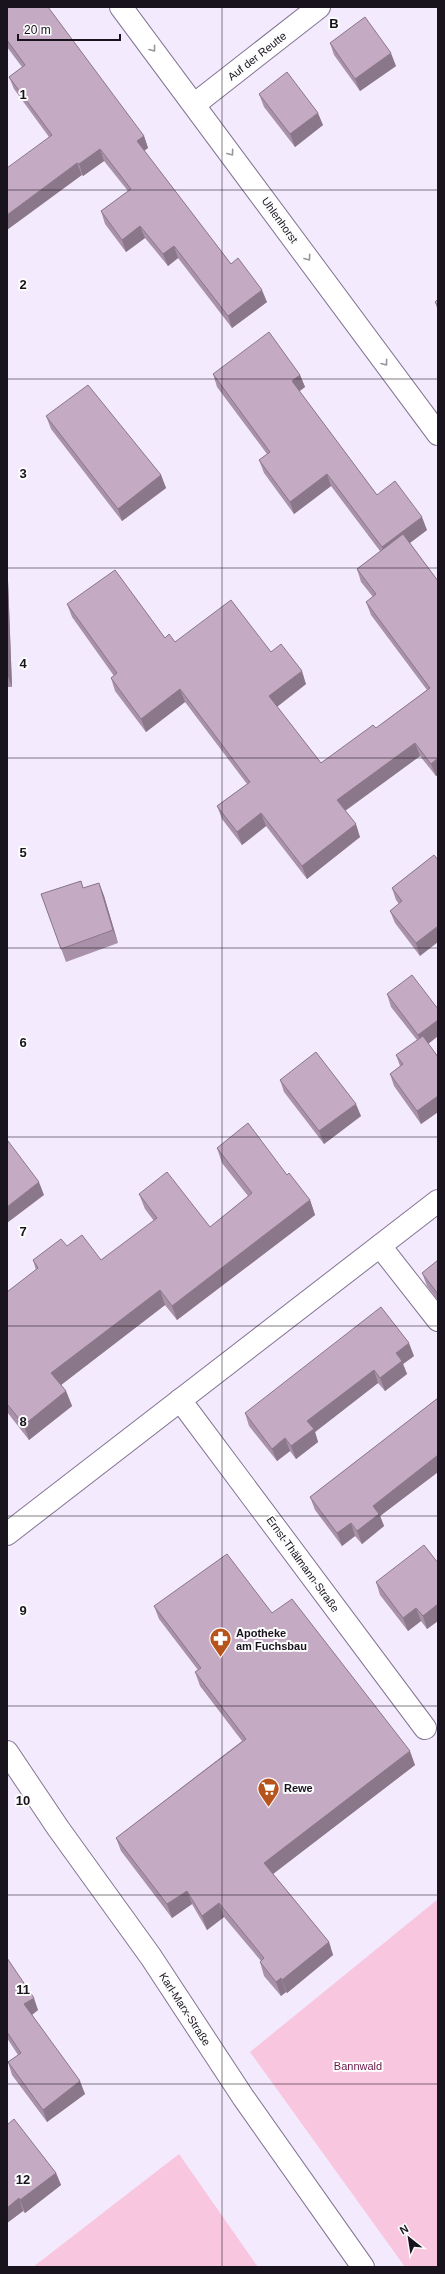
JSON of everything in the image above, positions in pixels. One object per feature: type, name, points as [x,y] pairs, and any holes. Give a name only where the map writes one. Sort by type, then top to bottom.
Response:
[{"type":"street","name":"Uhlenhorst","points":[[121,7],[195,104],[438,434]]},
{"type":"street","name":"Auf der Reutte","points":[[195,104],[319,7]]},
{"type":"street","points":[[7,1534],[438,1201]]},
{"type":"street","points":[[380,1246],[438,1320]]},
{"type":"street","name":"Ernst-Thälmann-Straße","points":[[180,1400],[425,1728]]},
{"type":"street","name":"Karl-Marx-Straße","points":[[7,1752],[58,1828],[151,1957],[243,2097],[363,2267]]},
{"type":"green space","name":"Bannwald","points":[[438,1899],[438,2267],[405,2267],[250,2052]]},
{"type":"green space","points":[[179,2154],[258,2267],[33,2267]]},
{"type":"building","points":[[7,7],[48,7],[144,136],[137,141],[231,264],[238,258],[262,290],[228,316],[174,246],[163,254],[140,226],[122,240],[101,211],[131,189],[100,149],[79,164],[77,163],[7,215],[7,168],[52,135],[9,77],[25,65],[7,40]]},
{"type":"building","points":[[365,17],[391,53],[355,79],[330,43]]},
{"type":"building","points":[[287,72],[318,113],[290,134],[259,94]]},
{"type":"building","points":[[438,299],[438,306],[435,302]]},
{"type":"building","points":[[269,332],[300,375],[292,381],[377,495],[395,481],[422,517],[382,547],[327,474],[290,502],[259,460],[270,452],[213,374]]},
{"type":"building","points":[[88,385],[161,475],[118,509],[46,416]]},
{"type":"building","points":[[403,534],[438,581],[438,758],[431,764],[415,743],[337,800],[356,824],[302,866],[261,813],[237,832],[217,806],[250,782],[180,689],[141,719],[111,678],[117,673],[67,604],[115,570],[165,638],[169,634],[175,642],[231,600],[271,652],[281,644],[302,671],[269,696],[321,763],[373,725],[376,728],[430,688],[366,602],[376,594],[357,569]]},
{"type":"building","points":[[434,855],[438,860],[438,926],[416,943],[390,911],[402,901],[392,888]]},
{"type":"building","points":[[81,881],[83,888],[99,883],[113,930],[61,949],[41,894]]},
{"type":"building","points":[[412,975],[438,1009],[438,1020],[418,1035],[387,994]]},
{"type":"building","points":[[423,1036],[438,1057],[438,1096],[417,1111],[390,1074],[403,1064],[396,1055]]},
{"type":"building","points":[[316,1052],[356,1104],[319,1131],[280,1080]]},
{"type":"building","points":[[248,1123],[287,1175],[289,1173],[310,1200],[172,1306],[160,1290],[51,1373],[66,1391],[24,1425],[7,1404],[7,1292],[38,1268],[33,1260],[61,1239],[67,1246],[82,1235],[101,1260],[157,1218],[139,1194],[167,1172],[210,1227],[252,1193],[217,1148]]},
{"type":"building","points":[[8,1141],[39,1182],[7,1207],[7,1142]]},
{"type":"building","points":[[438,1260],[438,1294],[422,1273]]},
{"type":"building","points":[[381,1307],[409,1343],[396,1353],[402,1361],[380,1378],[374,1370],[307,1421],[314,1429],[291,1446],[285,1438],[272,1449],[245,1413]]},
{"type":"building","points":[[438,1398],[438,1455],[373,1506],[379,1514],[357,1531],[351,1523],[337,1533],[310,1497]]},
{"type":"building","points":[[424,1545],[438,1563],[438,1604],[423,1616],[416,1608],[403,1618],[376,1582]]},
{"type":"building","name":"Rewe","points":[[227,1554],[272,1613],[292,1599],[410,1751],[264,1863],[329,1942],[282,1980],[281,1978],[276,1982],[260,1962],[264,1958],[219,1903],[202,1916],[187,1891],[167,1904],[116,1838],[246,1739],[195,1672],[201,1668],[154,1606]]},
{"type":"building","points":[[7,1958],[34,1998],[24,2004],[80,2081],[43,2110],[8,2062],[21,2053],[7,2032]]},
{"type":"building","points":[[14,2119],[56,2173],[7,2208],[7,2125]]},
{"type":"place","name":"Apotheke am Fuchsbau","points":[[220,1658]]},
{"type":"place","name":"Rewe","points":[[268,1808]]}]
